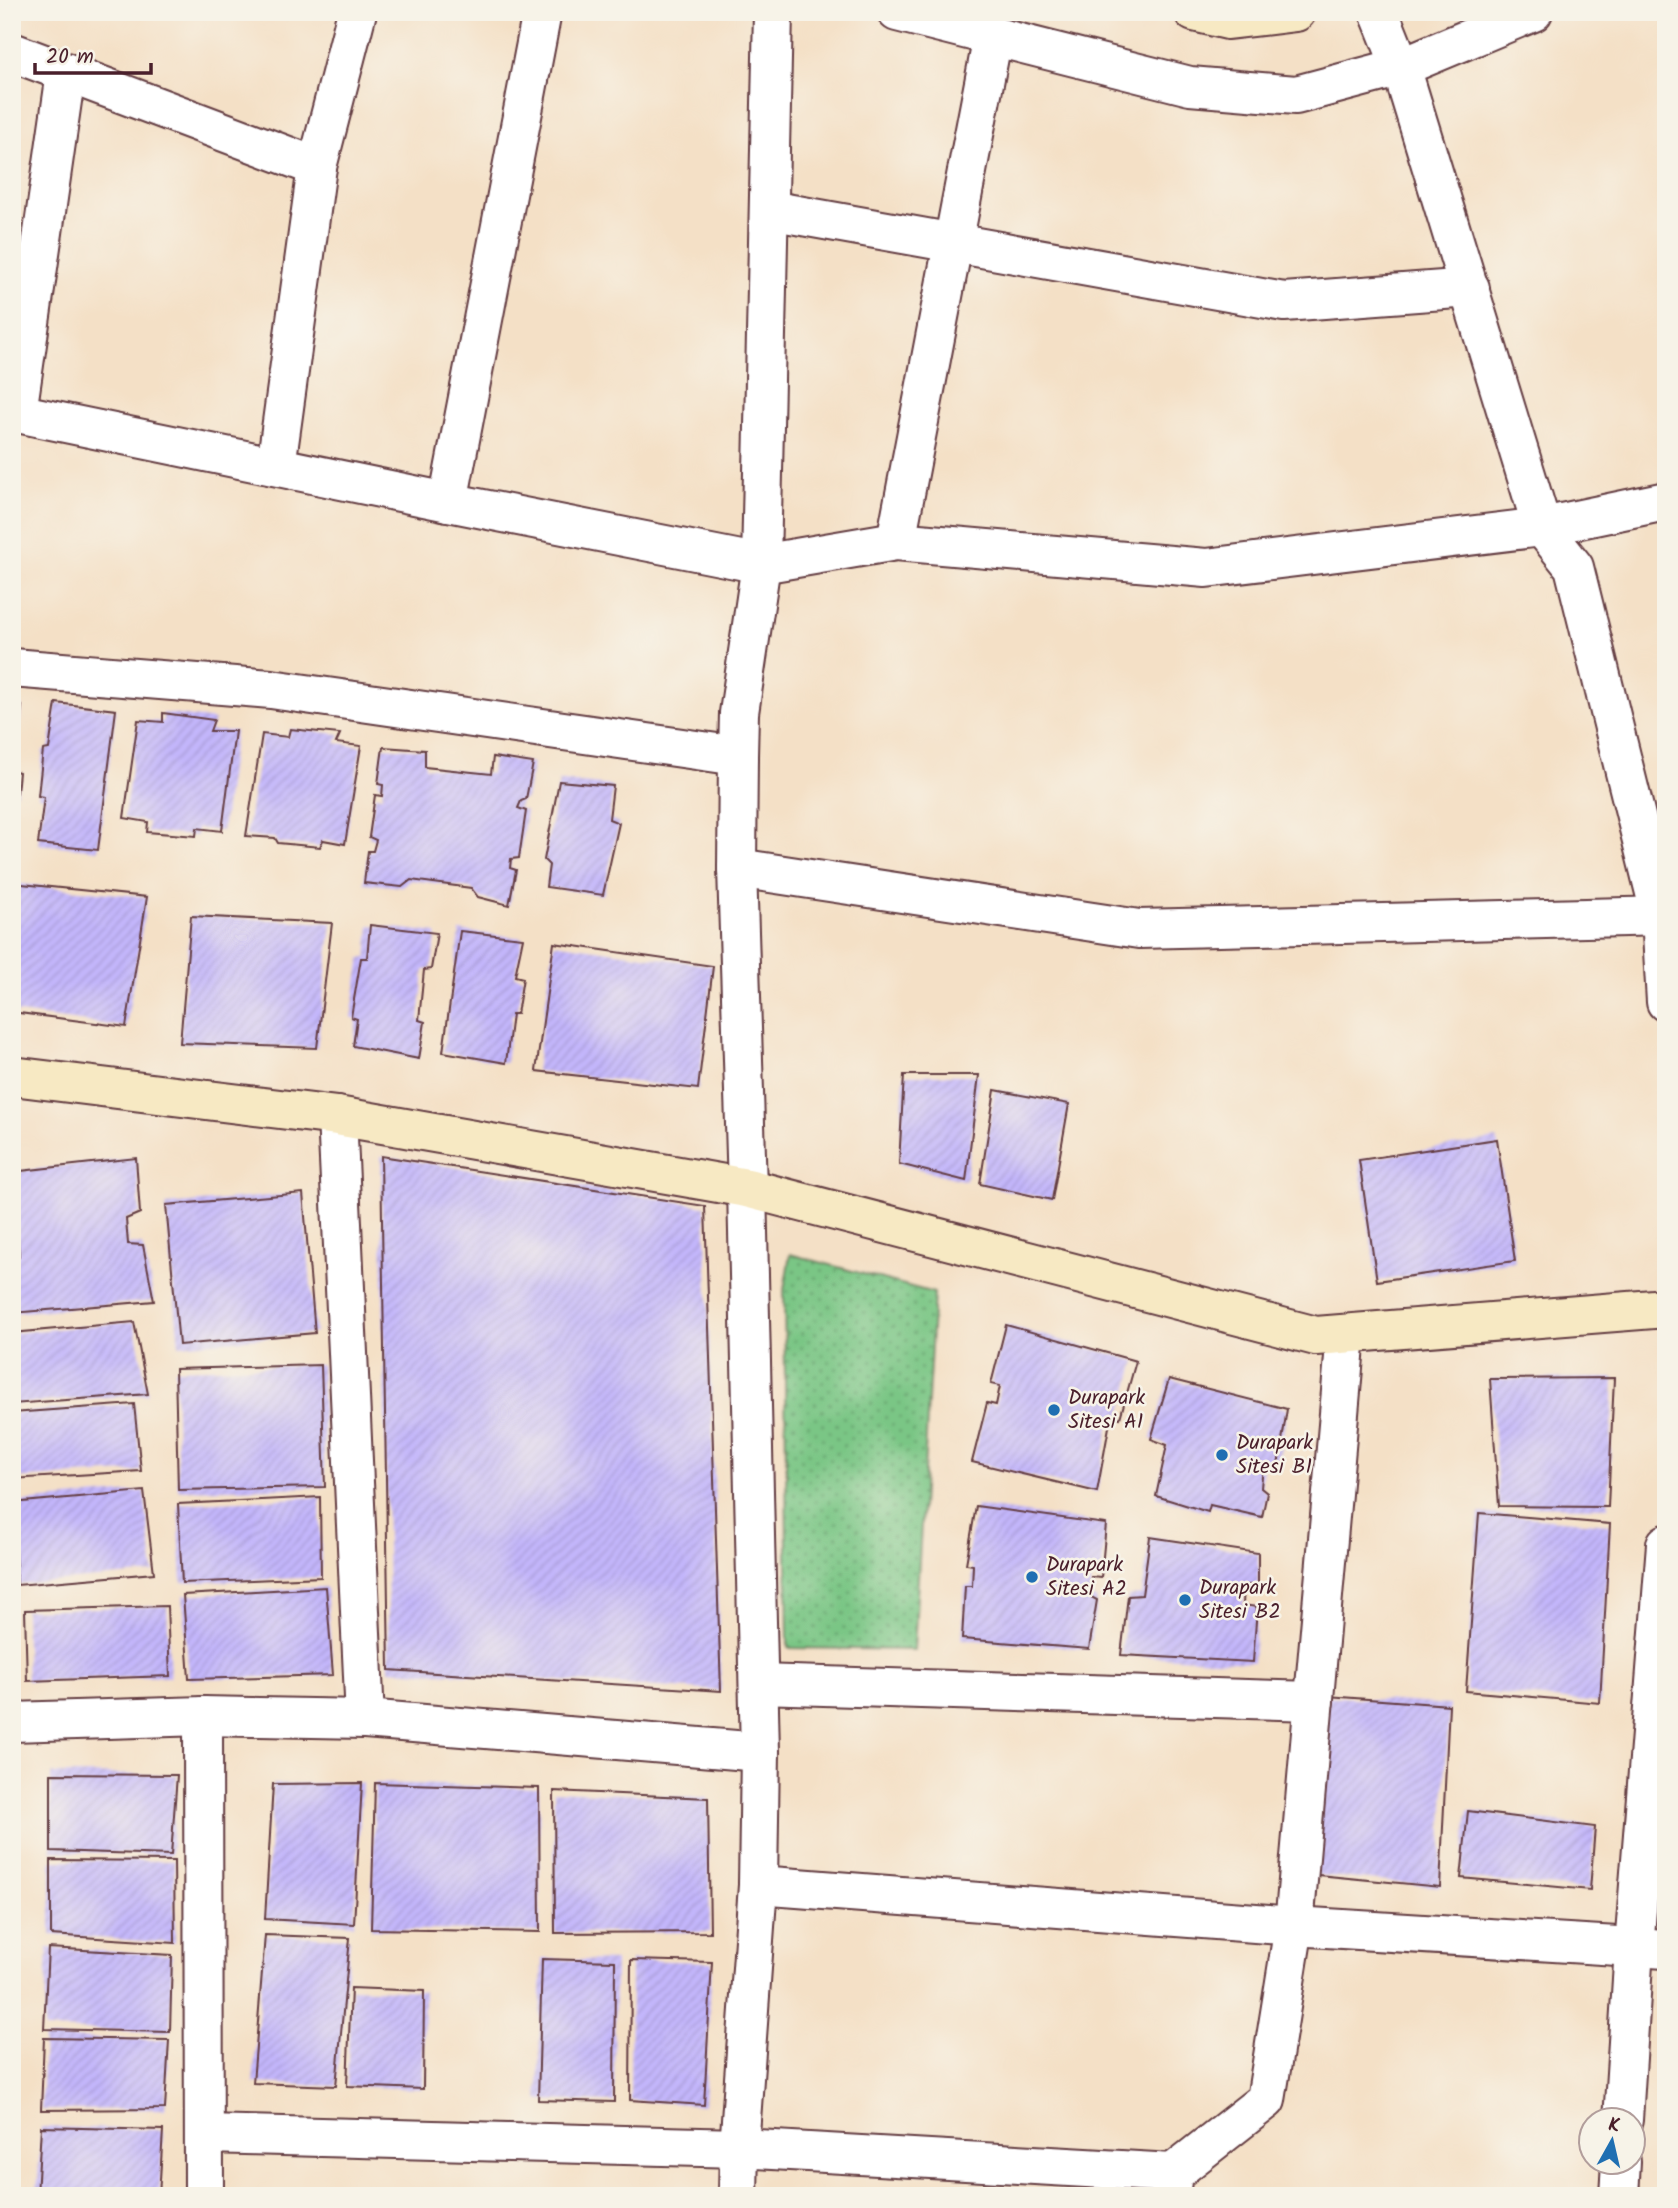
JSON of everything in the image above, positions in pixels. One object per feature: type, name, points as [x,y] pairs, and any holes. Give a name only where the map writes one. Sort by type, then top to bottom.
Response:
[{"type":"street","points":[[276,466],[317,167],[357,12]]},
{"type":"street","points":[[448,502],[542,12]]},
{"type":"street","points":[[738,2196],[758,1885],[760,1752],[737,868],[738,755],[740,713],[761,564],[773,12]]},
{"type":"street","points":[[897,12],[1190,86],[1296,95],[1401,67],[1533,12]]},
{"type":"street","points":[[1194,12],[1228,20],[1296,12]]},
{"type":"street","points":[[1378,12],[1401,67],[1542,527],[1574,568],[1663,916],[1666,1002]]},
{"type":"street","points":[[896,541],[993,36]]},
{"type":"street","points":[[12,52],[317,167]]},
{"type":"street","points":[[66,73],[15,412],[761,564],[896,541],[1206,568],[1542,527],[1666,501]]},
{"type":"street","points":[[769,210],[1284,302],[1470,288]]},
{"type":"street","points":[[12,668],[271,689],[738,755]]},
{"type":"street","points":[[737,868],[1139,929],[1663,916]]},
{"type":"street","points":[[12,1076],[337,1116],[747,1188],[1317,1336],[1666,1308]]},
{"type":"street","points":[[337,1116],[365,1719]]},
{"type":"street","points":[[205,2134],[739,2148],[1171,2185],[1266,2100],[1294,1926],[1346,1334]]},
{"type":"street","points":[[1625,2106],[1650,1948],[1666,1544]]},
{"type":"street","points":[[759,1684],[1314,1701]]},
{"type":"street","points":[[203,1716],[204,2196]]},
{"type":"street","points":[[12,1722],[203,1716],[365,1719],[760,1752]]},
{"type":"street","points":[[758,1885],[1294,1926],[1650,1948]]},
{"type":"street","points":[[1619,2196],[1620,2176]]},
{"type":"green space","points":[[790,1254],[934,1293],[914,1650],[788,1648],[784,1290]]},
{"type":"building","points":[[56,703],[116,710],[98,850],[38,844],[44,797],[38,796],[43,750],[49,749]]},
{"type":"building","points":[[12,705],[22,706],[14,766],[12,766]]},
{"type":"building","points":[[163,713],[214,720],[210,731],[235,731],[222,831],[197,828],[196,836],[147,832],[148,822],[124,818],[138,720],[163,722]]},
{"type":"building","points":[[290,729],[340,734],[336,743],[361,746],[345,844],[323,840],[320,847],[278,843],[275,838],[246,836],[262,734],[288,737]]},
{"type":"building","points":[[383,747],[425,750],[425,767],[491,774],[493,757],[533,763],[526,799],[521,801],[518,808],[526,811],[519,858],[511,859],[510,868],[516,870],[509,905],[478,897],[471,888],[411,880],[402,887],[364,883],[368,851],[373,851],[376,840],[369,837],[375,795],[382,796],[383,785],[378,784]]},
{"type":"building","points":[[12,770],[19,772],[17,793],[12,795]]},
{"type":"building","points":[[559,781],[613,786],[609,819],[619,823],[603,895],[546,887],[549,865],[544,860]]},
{"type":"building","points":[[12,883],[147,897],[126,1027],[12,1012]]},
{"type":"building","points":[[191,916],[332,923],[317,1048],[180,1043]]},
{"type":"building","points":[[370,925],[437,933],[431,969],[424,970],[419,1020],[425,1022],[419,1059],[353,1046],[357,1019],[351,1017],[361,958],[367,958]]},
{"type":"building","points":[[460,931],[523,938],[515,976],[523,978],[517,1014],[512,1014],[506,1063],[443,1052]]},
{"type":"building","points":[[554,943],[713,966],[698,1089],[536,1071]]},
{"type":"building","points":[[904,1075],[979,1075],[966,1181],[899,1164]]},
{"type":"building","points":[[995,1090],[1069,1104],[1052,1200],[980,1184]]},
{"type":"building","points":[[1497,1139],[1515,1261],[1377,1281],[1359,1160]]},
{"type":"building","points":[[381,1156],[705,1206],[721,1691],[389,1670]]},
{"type":"building","points":[[136,1158],[140,1213],[126,1219],[128,1244],[143,1245],[154,1301],[12,1313],[12,1257],[19,1256],[17,1226],[12,1226],[12,1172]]},
{"type":"building","points":[[303,1193],[315,1333],[179,1345],[166,1205]]},
{"type":"building","points":[[134,1322],[148,1394],[12,1404],[12,1333]]},
{"type":"building","name":"Durapark Sitesi A1","points":[[1006,1325],[1136,1361],[1120,1418],[1111,1416],[1097,1492],[972,1462],[987,1403],[996,1405],[1000,1386],[991,1384]]},
{"type":"building","points":[[321,1365],[325,1487],[178,1490],[175,1369]]},
{"type":"building","points":[[1614,1378],[1608,1507],[1499,1506],[1490,1379]]},
{"type":"building","name":"Durapark Sitesi B1","points":[[1169,1379],[1287,1409],[1278,1466],[1263,1465],[1261,1488],[1267,1493],[1262,1517],[1210,1505],[1208,1512],[1156,1496],[1167,1445],[1151,1439]]},
{"type":"building","points":[[134,1404],[141,1471],[12,1479],[12,1413]]},
{"type":"building","points":[[144,1491],[154,1573],[17,1585],[12,1503]]},
{"type":"building","points":[[320,1497],[321,1577],[182,1583],[178,1504]]},
{"type":"building","name":"Durapark Sitesi A2","points":[[976,1506],[1106,1524],[1101,1578],[1091,1577],[1091,1597],[1097,1600],[1089,1649],[962,1639],[965,1586],[972,1586],[973,1565],[966,1564]]},
{"type":"building","points":[[1479,1513],[1610,1524],[1600,1703],[1466,1691]]},
{"type":"building","name":"Durapark Sitesi B2","points":[[1150,1537],[1258,1553],[1258,1585],[1244,1585],[1243,1605],[1257,1607],[1253,1662],[1121,1655],[1128,1596],[1142,1595]]},
{"type":"building","points":[[326,1587],[333,1675],[189,1679],[183,1595]]},
{"type":"building","points":[[167,1606],[170,1676],[27,1681],[25,1610]]},
{"type":"building","points":[[1327,1696],[1449,1705],[1440,1887],[1308,1874]]},
{"type":"building","points":[[51,1774],[177,1775],[171,1855],[51,1851]]},
{"type":"building","points":[[362,1783],[354,1924],[265,1919],[273,1784]]},
{"type":"building","points":[[375,1783],[539,1788],[540,1932],[371,1929]]},
{"type":"building","points":[[554,1791],[708,1798],[710,1932],[555,1933]]},
{"type":"building","points":[[1468,1811],[1595,1827],[1590,1890],[1461,1878]]},
{"type":"building","points":[[51,1860],[174,1861],[175,1943],[51,1935]]},
{"type":"building","points":[[265,1935],[350,1938],[336,2086],[253,2083]]},
{"type":"building","points":[[48,1948],[172,1955],[170,2032],[44,2029]]},
{"type":"building","points":[[542,1959],[615,1961],[614,2102],[538,2100]]},
{"type":"building","points":[[631,1960],[712,1962],[704,2105],[630,2100]]},
{"type":"building","points":[[351,1988],[424,1991],[423,2089],[347,2086]]},
{"type":"building","points":[[44,2038],[169,2040],[165,2109],[41,2110]]},
{"type":"building","points":[[41,2127],[163,2130],[159,2196],[37,2196]]},
{"type":"place","name":"Durapark Sitesi A1","points":[[1054,1410]]},
{"type":"place","name":"Durapark Sitesi B1","points":[[1222,1455]]},
{"type":"place","name":"Durapark Sitesi A2","points":[[1032,1577]]},
{"type":"place","name":"Durapark Sitesi B2","points":[[1185,1600]]}]
